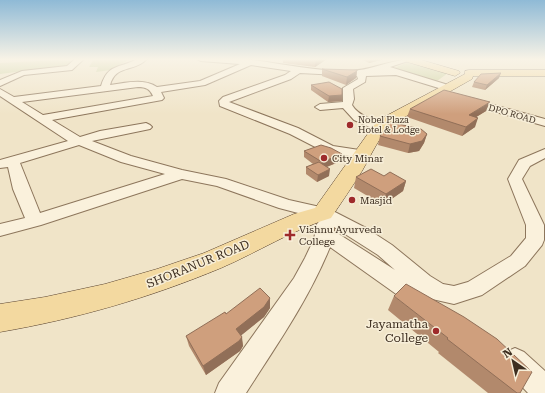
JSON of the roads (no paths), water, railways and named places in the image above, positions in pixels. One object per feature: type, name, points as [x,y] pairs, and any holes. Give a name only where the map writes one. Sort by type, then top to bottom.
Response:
[{"type":"main road","points":[[319,222],[379,128],[389,120],[459,77]]},
{"type":"main road","points":[[361,154],[363,145],[374,126],[438,90]]},
{"type":"main road","name":"SHORANUR ROAD","points":[[0,318],[45,311],[105,297],[160,280],[319,222]]},
{"type":"street","points":[[0,83],[12,77]]},
{"type":"street","points":[[105,88],[109,77]]},
{"type":"street","points":[[155,90],[202,83],[215,77]]},
{"type":"street","points":[[287,77],[224,101],[224,104],[294,131],[330,149],[361,154]]},
{"type":"street","points":[[362,77],[362,80],[348,88],[349,100],[347,105],[350,111],[359,119],[374,126]]},
{"type":"street","name":"DPO ROAD","points":[[409,77],[438,90],[545,123]]},
{"type":"street","points":[[12,100],[143,84],[155,90],[160,98],[44,118]]},
{"type":"street","points":[[0,92],[79,140],[126,159],[182,174],[221,182],[285,204],[319,222],[403,288],[451,316]]},
{"type":"street","points":[[320,107],[347,105]]},
{"type":"street","points":[[5,163],[79,140],[146,127]]},
{"type":"street","points":[[319,222],[360,233],[385,250],[422,282],[438,292],[454,295],[474,289],[518,260],[529,249],[535,240],[535,225],[515,179],[524,163],[545,153]]},
{"type":"street","points":[[5,163],[14,165],[21,189],[36,221]]},
{"type":"street","points":[[0,230],[36,221],[182,174]]},
{"type":"street","points":[[229,393],[274,329],[320,251],[319,222]]},
{"type":"street","points":[[502,349],[541,387]]},
{"type":"place","name":"Nobel Plaza Hotel & Lodge","points":[[350,125]]},
{"type":"place","name":"City Minar","points":[[324,158]]},
{"type":"place","name":"Masjid","points":[[352,200]]},
{"type":"place","name":"Vishnu Ayurveda College","points":[[290,235]]},
{"type":"place","name":"Jayamatha College","points":[[436,331]]}]
